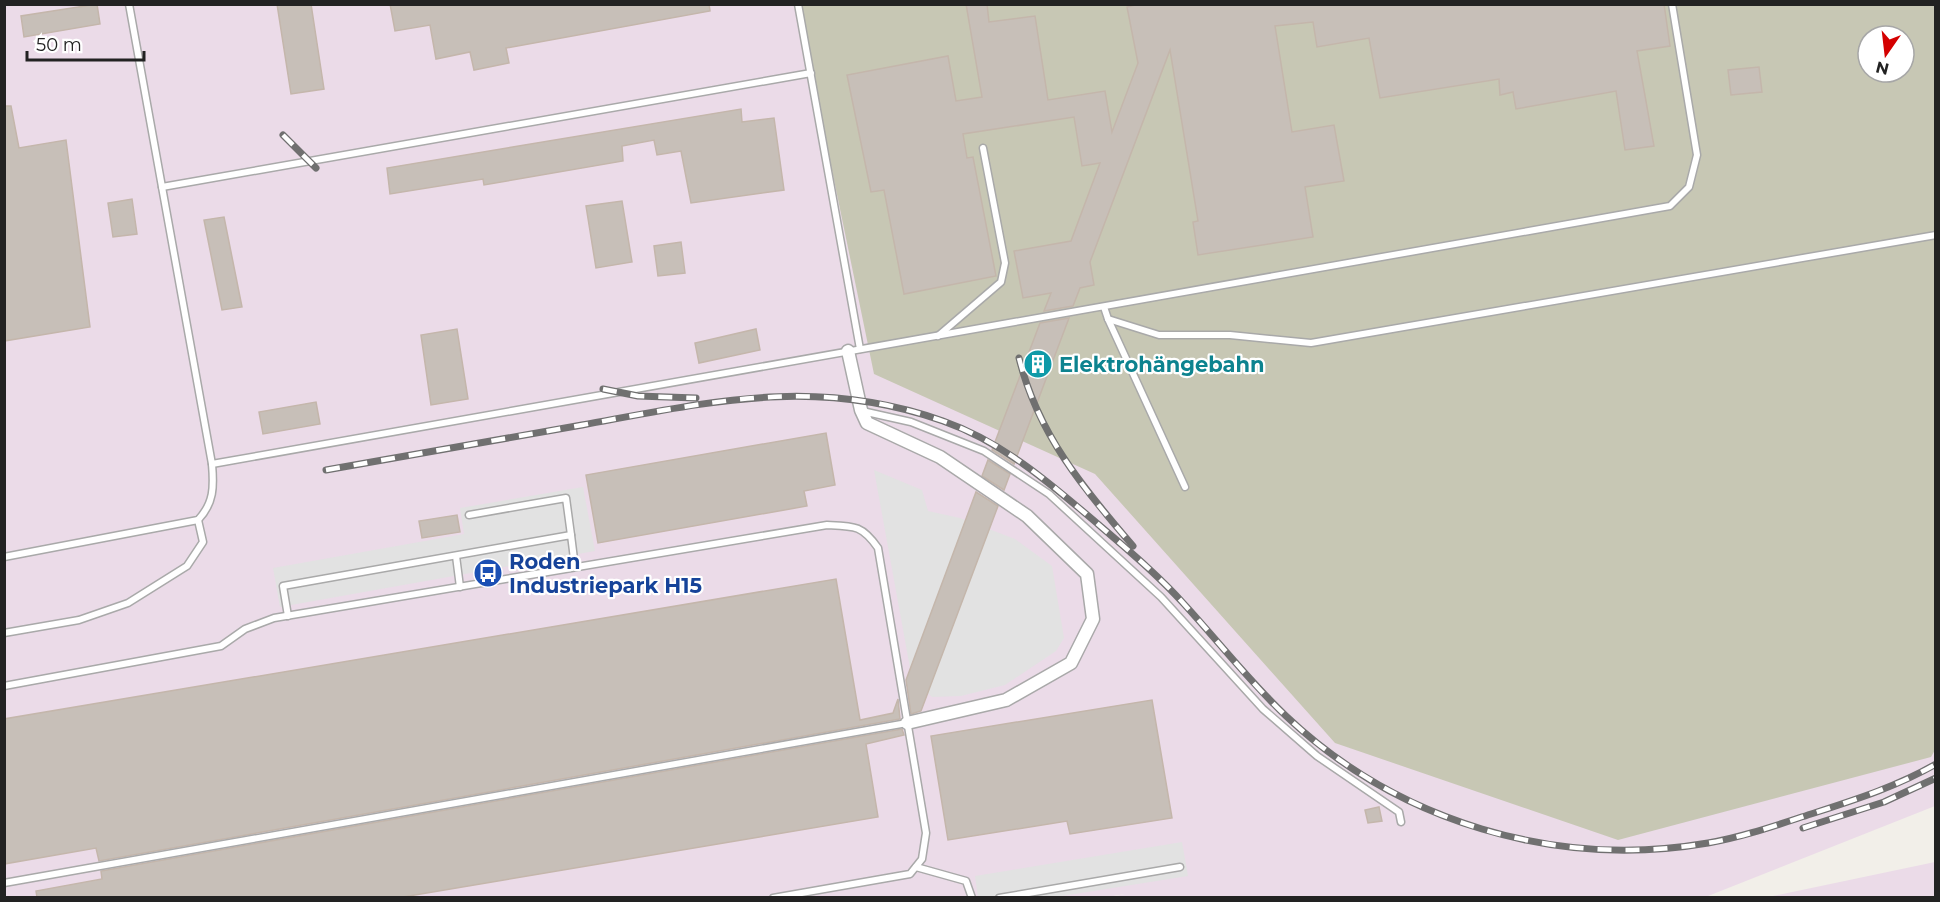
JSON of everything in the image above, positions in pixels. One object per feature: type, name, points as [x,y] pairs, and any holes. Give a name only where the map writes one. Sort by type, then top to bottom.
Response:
[{"type":"street","points":[[854,350],[861,410],[867,423],[940,457],[1027,516],[1087,574],[1093,619],[1071,663],[1006,700],[907,723]]},
{"type":"lane","points":[[4,557],[198,520],[209,508],[214,490],[212,464],[129,4]]},
{"type":"lane","points":[[798,4],[811,73],[854,350]]},
{"type":"lane","points":[[212,464],[622,394],[854,350],[1670,206],[1689,187],[1697,155],[1672,4]]},
{"type":"lane","points":[[162,187],[811,73]]},
{"type":"lane","points":[[937,336],[1002,282],[1005,263],[983,148]]},
{"type":"lane","points":[[1108,320],[1159,335],[1230,335],[1311,343],[1935,235]]},
{"type":"lane","points":[[1104,307],[1185,487]]},
{"type":"lane","points":[[861,410],[911,422],[984,451],[1048,494],[1161,597],[1263,709],[1317,756],[1399,812],[1401,822]]},
{"type":"lane","points":[[469,515],[566,498],[575,567]]},
{"type":"lane","points":[[4,633],[79,620],[128,603],[187,566],[203,542],[198,520]]},
{"type":"lane","points":[[4,686],[220,646],[245,629],[288,616],[827,525],[853,526],[867,532],[878,548],[926,833],[922,859],[910,874],[773,897]]},
{"type":"lane","points":[[288,616],[283,586],[571,535]]},
{"type":"lane","points":[[456,556],[460,587]]},
{"type":"lane","points":[[4,883],[907,723]]},
{"type":"lane","points":[[916,867],[966,881],[972,897]]},
{"type":"lane","points":[[999,897],[1179,867]]},
{"type":"shaded area","points":[[4,5],[1935,5],[1935,806],[1703,898],[1111,897],[1125,894],[1102,898],[5,897]]},
{"type":"shaded area","points":[[798,5],[1935,5],[1935,750],[1931,757],[1618,840],[1335,743],[1095,474],[874,374]]},
{"type":"shaded area","points":[[874,470],[922,490],[928,511],[960,518],[1015,539],[1052,566],[1064,638],[1056,651],[1005,685],[961,696],[932,697],[912,679]]},
{"type":"shaded area","points":[[583,487],[595,551],[280,607],[273,568],[464,534],[460,508]]},
{"type":"shaded area","points":[[1182,842],[1188,876],[1056,897],[978,898],[975,876]]},
{"type":"shaded area","points":[[1935,862],[1935,897],[1768,897]]},
{"type":"building","points":[[97,4],[100,24],[24,37],[21,16]]},
{"type":"building","points":[[277,4],[311,4],[324,89],[291,94]]},
{"type":"building","points":[[390,4],[709,4],[710,11],[506,48],[509,63],[474,70],[470,52],[436,59],[430,25],[395,31]]},
{"type":"building","points":[[966,4],[987,4],[989,22],[1035,16],[1048,100],[1105,91],[1112,132],[1138,63],[1127,7],[1139,4],[1664,4],[1670,46],[1637,51],[1654,146],[1625,150],[1616,91],[1516,109],[1513,92],[1500,95],[1499,79],[1380,98],[1369,38],[1317,47],[1313,22],[1275,26],[1292,132],[1334,125],[1344,181],[1305,187],[1313,237],[1198,255],[1193,222],[1198,221],[1170,50],[1090,262],[1094,285],[1080,288],[1073,306],[1044,311],[1051,293],[1023,298],[1014,251],[1071,241],[1100,163],[1082,166],[1074,117],[963,134],[967,158],[973,157],[996,276],[904,294],[884,190],[871,192],[847,75],[948,56],[956,101],[982,97]]},
{"type":"building","points":[[1759,67],[1762,92],[1731,95],[1728,70]]},
{"type":"building","points":[[4,106],[11,106],[19,148],[66,140],[90,327],[4,341]]},
{"type":"building","points":[[741,109],[742,122],[774,118],[784,190],[691,203],[681,151],[657,155],[654,140],[622,146],[623,161],[484,185],[483,179],[390,194],[387,168]]},
{"type":"building","points":[[132,199],[137,234],[113,237],[108,203]]},
{"type":"building","points":[[622,201],[632,262],[596,268],[586,206]]},
{"type":"building","points":[[224,217],[242,307],[222,310],[204,220]]},
{"type":"building","points":[[681,242],[685,273],[658,276],[654,246]]},
{"type":"building","points":[[1069,318],[1014,464],[992,450],[1040,323]]},
{"type":"building","points":[[457,329],[468,399],[431,405],[421,335]]},
{"type":"building","points":[[756,329],[760,350],[699,363],[695,343]]},
{"type":"building","points":[[316,402],[320,424],[263,434],[259,412]]},
{"type":"building","points":[[826,433],[835,485],[804,491],[807,506],[598,543],[586,475]]},
{"type":"building","points":[[988,460],[1010,474],[1004,490],[982,476]]},
{"type":"building","points":[[976,492],[998,506],[921,711],[911,714],[906,680]]},
{"type":"building","points":[[457,515],[460,532],[422,538],[419,521]]},
{"type":"building","points":[[836,579],[860,720],[893,713],[898,699],[900,719],[99,861],[96,848],[4,864],[4,719]]},
{"type":"building","points":[[1152,700],[1172,818],[1070,834],[1067,821],[948,840],[931,736]]},
{"type":"building","points":[[902,729],[904,735],[866,744],[878,817],[403,897],[37,897],[36,891],[102,879],[101,871]]},
{"type":"building","points":[[1379,807],[1382,821],[1368,823],[1365,810]]},
{"type":"railway","points":[[283,135],[316,168]]},
{"type":"railway","points":[[1019,358],[1027,386],[1050,436],[1080,481],[1133,546]]},
{"type":"railway","points":[[603,389],[638,396],[696,398]]},
{"type":"railway","points":[[326,470],[719,402],[806,396],[851,399],[896,407],[965,430],[986,440],[1026,466],[1132,553],[1184,604],[1272,703],[1330,753],[1378,784],[1429,810],[1482,829],[1537,842],[1594,849],[1651,849],[1708,843],[1760,830],[1859,798],[1906,780],[1936,764]]},
{"type":"railway","points":[[1803,828],[1884,802],[1936,778]]},
{"type":"place","name":"Elektrohängebahn","points":[[1038,364]]},
{"type":"place","name":"Roden Industriepark H15","points":[[488,573]]}]
